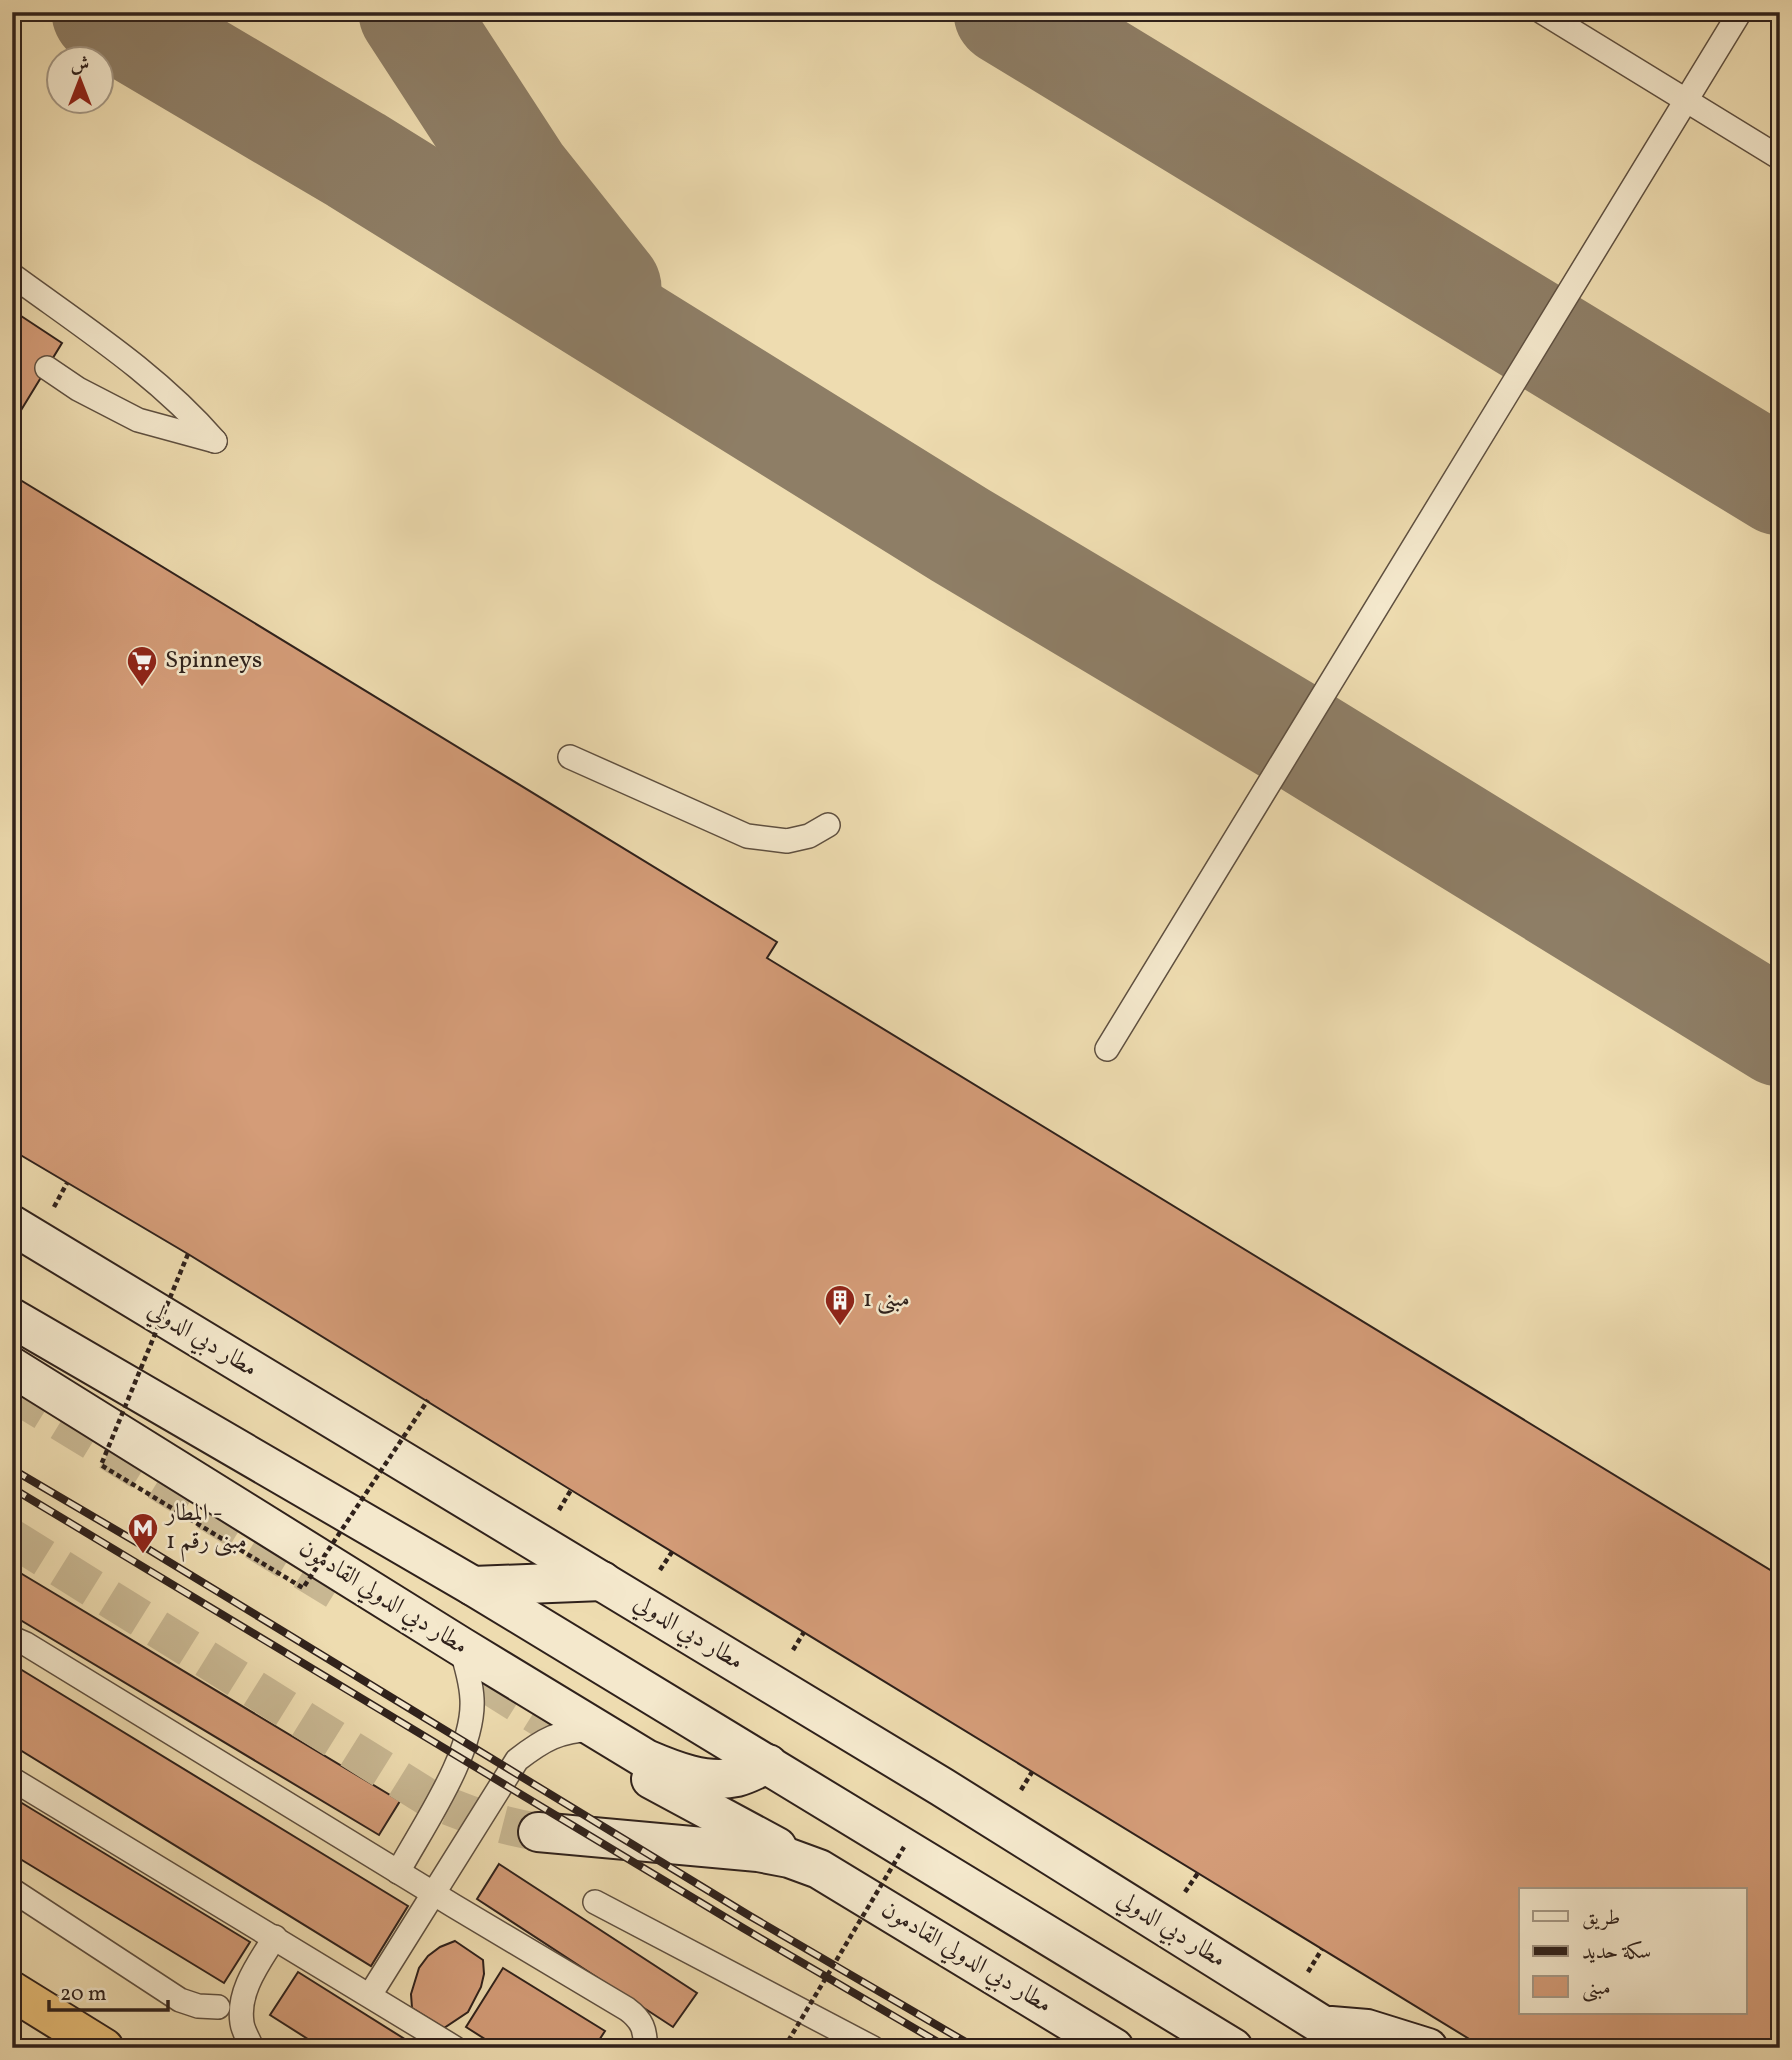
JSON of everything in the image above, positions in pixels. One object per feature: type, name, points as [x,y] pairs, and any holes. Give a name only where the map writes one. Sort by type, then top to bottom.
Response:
[{"type":"highway","points":[[12,1991],[104,2048]]},
{"type":"main road","name":"مطار دبي الدولي","points":[[12,1226],[942,1787],[1359,2048]]},
{"type":"main road","points":[[12,1318],[462,1580],[1233,2048]]},
{"type":"main road","name":"مطار دبي الدولي القادمون","points":[[12,1367],[460,1646],[585,1733],[819,1869],[1114,2048]]},
{"type":"main road","points":[[462,1580],[602,1581]]},
{"type":"main road","name":"مطار دبي الدولي القادمون","points":[[585,1733],[674,1772],[705,1778],[736,1777],[768,1765]]},
{"type":"main road","name":"مطار دبي الدولي القادمون","points":[[538,1832],[758,1852],[789,1858],[819,1869]]},
{"type":"main road","points":[[1323,2025],[1367,2029],[1428,2048]]},
{"type":"lane","points":[[1542,12],[1780,158]]},
{"type":"lane","points":[[1107,1049],[1547,324],[1740,12]]},
{"type":"lane","points":[[12,275],[160,383],[190,411],[215,441],[138,420],[94,399],[47,368]]},
{"type":"lane","points":[[570,757],[747,836],[788,841],[809,836],[828,825]]},
{"type":"lane","points":[[12,1638],[627,2009],[639,2018],[643,2025],[646,2032],[645,2048]]},
{"type":"lane","points":[[398,1872],[462,1757],[470,1730],[472,1701],[469,1673],[460,1646]]},
{"type":"lane","points":[[370,1995],[517,1760],[540,1741],[567,1730],[585,1733]]},
{"type":"lane","points":[[12,1779],[455,2048]]},
{"type":"lane","points":[[12,1890],[180,2000],[198,2006],[218,2007]]},
{"type":"lane","points":[[595,1902],[873,2048]]},
{"type":"lane","points":[[252,2048],[242,2024],[242,1998],[253,1973],[275,1937]]},
{"type":"path","points":[[52,1210],[66,1183]]},
{"type":"path","points":[[188,1254],[101,1465],[303,1588],[428,1400]]},
{"type":"path","points":[[784,2048],[904,1847]]},
{"type":"building","points":[[12,310],[62,343],[12,425]]},
{"type":"building","name":"مبنى 1","points":[[12,475],[777,942],[767,958],[1780,1576],[1780,2048],[1484,2048],[188,1254],[12,1150]]},
{"type":"building","points":[[12,1568],[400,1801],[379,1835],[12,1615]]},
{"type":"building","points":[[12,1664],[408,1906],[371,1966],[12,1745]]},
{"type":"building","points":[[12,1797],[250,1942],[224,1983],[12,1854]]},
{"type":"building","points":[[499,1864],[697,1993],[673,2027],[477,1899]]},
{"type":"building","points":[[455,1941],[483,1960],[484,1974],[481,1987],[468,2012],[444,2028],[412,2008],[411,1994],[419,1968],[428,1956]]},
{"type":"building","points":[[503,1968],[605,2031],[594,2048],[499,2048],[466,2027]]},
{"type":"building","points":[[298,1972],[419,2048],[322,2048],[270,2015]]},
{"type":"taxiway","points":[[105,12],[356,160],[960,535],[1297,736],[1780,1033]]},
{"type":"taxiway","points":[[412,12],[518,175],[608,288]]},
{"type":"taxiway","points":[[1007,12],[1780,482]]},
{"type":"tunnel","points":[[12,1392],[348,1598]]},
{"type":"tunnel","points":[[12,1538],[427,1797],[481,1818],[538,1832]]},
{"type":"tunnel","points":[[485,1683],[573,1738]]},
{"type":"railway","points":[[12,1469],[750,1916],[976,2048]]},
{"type":"railway","points":[[12,1488],[743,1928],[948,2048]]},
{"type":"place","name":"Spinneys","points":[[142,688]]},
{"type":"place","name":"مبنى 1","points":[[840,1327]]},
{"type":"place","name":"المطار - مبنى رقم 1","points":[[143,1555]]}]
